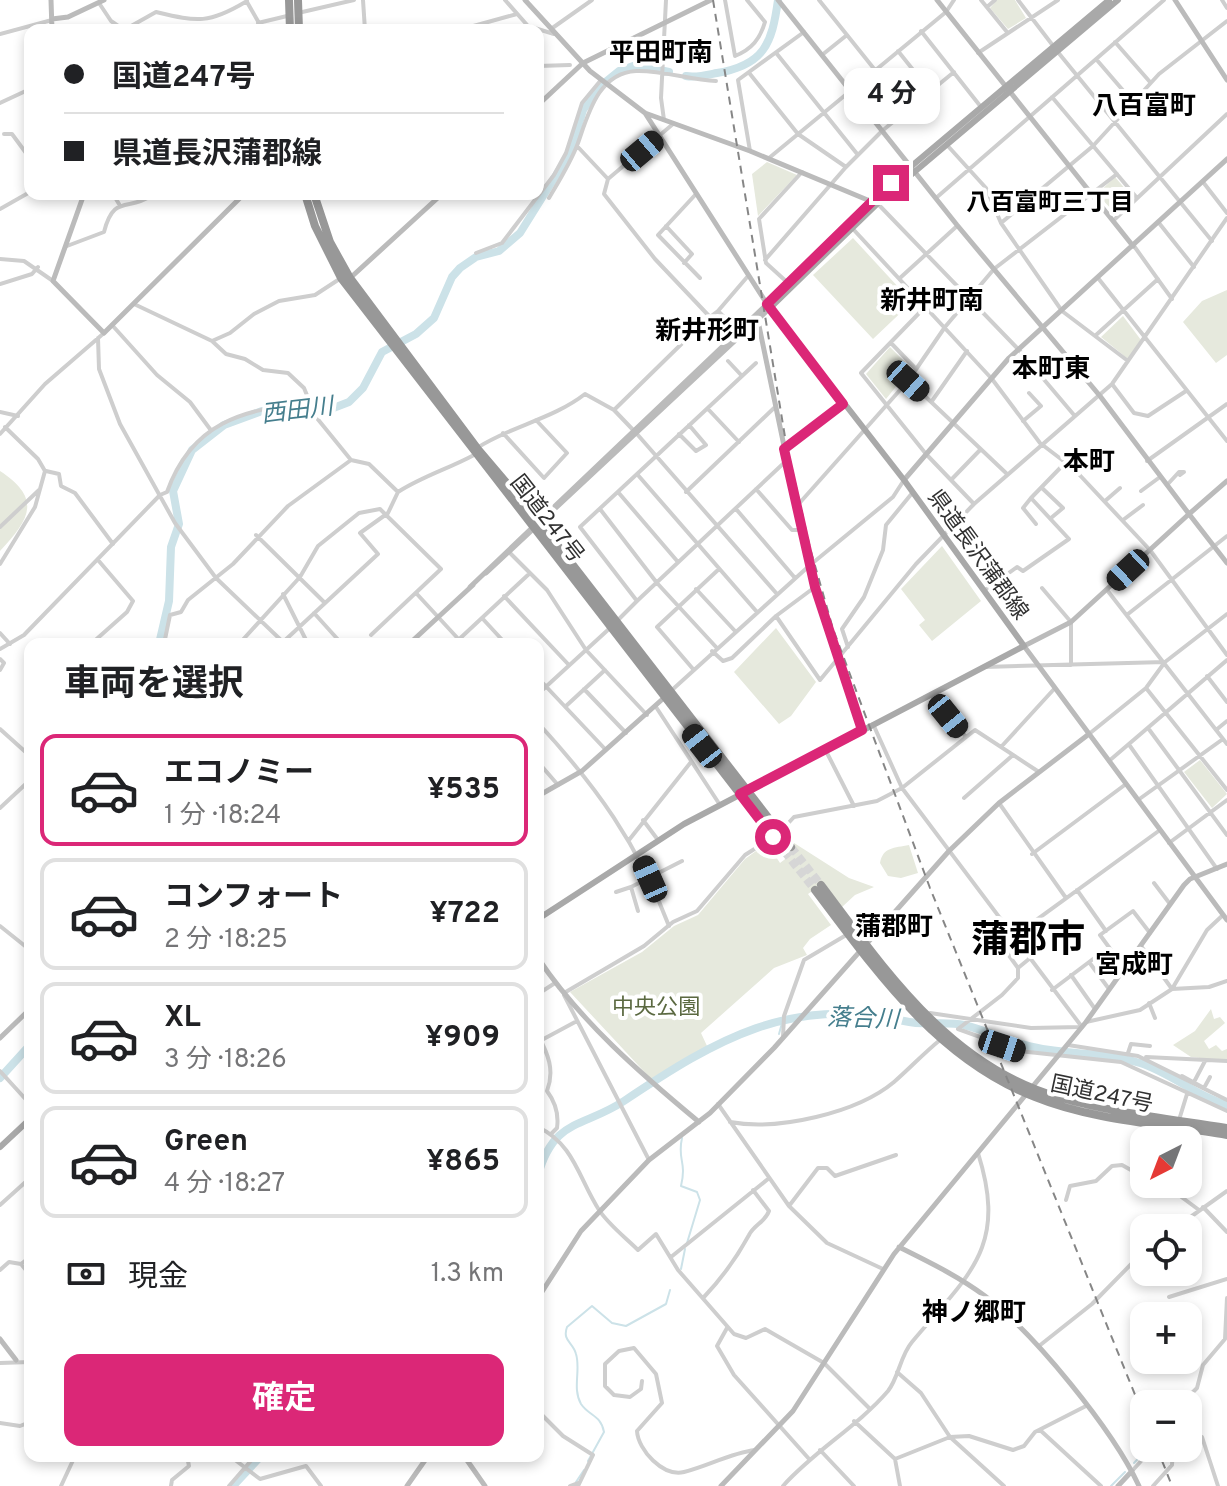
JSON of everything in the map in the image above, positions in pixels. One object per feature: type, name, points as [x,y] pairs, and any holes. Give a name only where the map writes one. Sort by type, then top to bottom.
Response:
[{"type":"highway","points":[[289,0],[297,24]]},
{"type":"highway","points":[[292,24],[298,0]]},
{"type":"highway","name":"国道247号","points":[[307,200],[315,226],[345,280],[788,849]]},
{"type":"highway","name":"国道247号","points":[[316,200],[345,280]]},
{"type":"highway","name":"国道247号","points":[[1030,1090],[984,1063],[921,1016],[864,947],[818,888],[848,934],[864,947],[906,992],[921,1016],[929,1028],[940,1040],[980,1069],[1030,1090],[1083,1111],[1227,1128]]},
{"type":"highway","name":"国道247号","points":[[1180,1123],[1227,1135]]},
{"type":"main road","points":[[1055,49],[1109,0]]},
{"type":"main road","points":[[913,169],[1118,0]]},
{"type":"main road","points":[[769,306],[788,283],[874,202],[981,107],[1008,88]]},
{"type":"main road","points":[[769,306],[852,228],[874,202]]},
{"type":"main road","name":"県道長沢蒲郡線","points":[[544,915],[658,840],[720,805],[1024,646],[904,480],[769,306]]},
{"type":"main road","points":[[0,1147],[24,1125]]},
{"type":"street","points":[[51,0],[52,24]]},
{"type":"street","points":[[135,24],[156,12],[189,20],[219,18],[246,1],[258,23],[354,0]]},
{"type":"street","points":[[363,0],[365,24]]},
{"type":"street","points":[[505,0],[526,24]]},
{"type":"street","points":[[525,0],[601,80],[645,113],[769,158],[874,202],[1019,350],[1074,415]]},
{"type":"street","points":[[544,29],[553,31],[592,0]]},
{"type":"street","points":[[664,120],[661,98],[666,0]]},
{"type":"street","points":[[544,99],[583,63],[711,0]]},
{"type":"street","points":[[725,0],[735,56],[747,51],[756,41],[765,22],[747,0]]},
{"type":"street","points":[[778,0],[957,225],[1100,396],[1227,563]]},
{"type":"street","points":[[819,0],[907,110]]},
{"type":"street","points":[[937,0],[1115,219],[1172,299]]},
{"type":"street","points":[[769,158],[946,12],[954,0]]},
{"type":"street","points":[[981,0],[1007,32]]},
{"type":"street","points":[[987,7],[995,0]]},
{"type":"street","points":[[1018,0],[1212,241]]},
{"type":"street","points":[[978,53],[1058,0]]},
{"type":"street","points":[[936,198],[1164,0]]},
{"type":"street","points":[[1175,0],[1227,80]]},
{"type":"street","points":[[1222,0],[1227,8]]},
{"type":"street","points":[[35,24],[68,17],[101,2],[115,24]]},
{"type":"street","points":[[481,24],[517,14]]},
{"type":"street","points":[[1001,223],[1093,146],[1151,83],[1227,21]]},
{"type":"street","points":[[0,34],[24,27]]},
{"type":"street","points":[[921,31],[981,107]]},
{"type":"street","points":[[750,151],[738,80],[804,32]]},
{"type":"street","points":[[822,55],[847,35]]},
{"type":"street","points":[[1115,42],[1151,83]]},
{"type":"street","points":[[898,51],[930,91]]},
{"type":"street","points":[[777,54],[858,155]]},
{"type":"street","points":[[1096,59],[1133,102]]},
{"type":"street","points":[[544,66],[570,65]]},
{"type":"street","points":[[549,198],[577,146],[586,111],[607,85],[632,71],[716,81]]},
{"type":"street","points":[[765,260],[831,183],[882,131],[954,72]]},
{"type":"street","points":[[750,74],[798,134],[846,167]]},
{"type":"street","points":[[544,188],[566,153],[582,103],[601,80]]},
{"type":"street","points":[[0,103],[24,92]]},
{"type":"street","points":[[1052,97],[1137,198]]},
{"type":"street","points":[[645,113],[769,306]]},
{"type":"street","points":[[1115,219],[1227,114]]},
{"type":"street","points":[[674,124],[608,179],[604,194],[710,317]]},
{"type":"street","points":[[4,134],[12,134],[24,150]]},
{"type":"street","points":[[947,144],[986,188],[1001,223],[1062,311],[1128,361]]},
{"type":"street","points":[[577,146],[608,179]]},
{"type":"street","points":[[544,793],[582,771],[606,751],[714,649],[893,497],[926,454],[1019,350],[1227,159]]},
{"type":"street","points":[[788,283],[765,260],[759,219],[802,172]]},
{"type":"street","points":[[796,507],[908,381],[945,327],[994,269],[1117,174]]},
{"type":"street","points":[[776,616],[820,680],[899,583],[974,504],[1040,443],[1112,384],[1227,215],[1203,182]]},
{"type":"street","points":[[696,194],[658,235],[700,278]]},
{"type":"street","points":[[0,209],[24,195]]},
{"type":"street","points":[[53,281],[82,200]]},
{"type":"street","points":[[117,200],[119,204]]},
{"type":"street","points":[[67,246],[104,232],[108,214],[119,204],[133,200]]},
{"type":"street","points":[[0,434],[45,384],[104,333],[238,200]]},
{"type":"street","points":[[212,341],[279,301],[315,295],[345,280],[435,200]]},
{"type":"street","points":[[476,253],[502,243],[535,200]]},
{"type":"street","points":[[1159,223],[1194,267]]},
{"type":"street","points":[[900,278],[957,225]]},
{"type":"street","points":[[666,226],[692,254],[684,263]]},
{"type":"street","points":[[852,228],[992,379],[1040,443],[1105,501],[1150,550],[1227,658],[1164,711],[1130,746],[1109,761]]},
{"type":"street","points":[[0,259],[24,261],[38,267],[104,333]]},
{"type":"street","points":[[0,284],[32,274],[38,267]]},
{"type":"street","points":[[614,410],[718,311],[748,276]]},
{"type":"street","points":[[1098,278],[1227,441]]},
{"type":"street","points":[[1096,335],[1158,279]]},
{"type":"street","points":[[134,304],[212,341],[226,354],[245,359],[263,370],[288,373],[304,388],[315,415],[351,460],[369,464],[398,492]]},
{"type":"street","points":[[634,432],[758,321],[769,306]]},
{"type":"street","points":[[415,638],[738,331],[769,306]]},
{"type":"street","points":[[925,307],[861,373],[926,454],[974,504]]},
{"type":"street","points":[[718,311],[738,331]]},
{"type":"street","points":[[758,321],[809,566],[862,730]]},
{"type":"street","points":[[112,325],[157,375],[190,402],[210,429]]},
{"type":"street","points":[[98,338],[99,369],[120,424],[176,524],[216,578],[277,638]]},
{"type":"street","points":[[891,343],[916,369]]},
{"type":"street","points":[[932,402],[967,351]]},
{"type":"street","points":[[728,361],[742,376]]},
{"type":"street","points":[[637,601],[580,527],[756,363]]},
{"type":"street","points":[[908,381],[1006,473]]},
{"type":"street","points":[[1112,384],[1134,413],[1148,416],[1186,391]]},
{"type":"street","points":[[1023,421],[1041,406],[1029,393]]},
{"type":"street","points":[[288,638],[378,554],[360,533],[388,513],[398,492],[424,474],[452,467],[502,432],[572,404],[585,394],[614,410],[777,594]]},
{"type":"street","points":[[0,649],[10,644],[98,560],[160,495],[167,492],[192,445],[210,429],[240,415],[310,402]]},
{"type":"street","points":[[784,449],[843,404]]},
{"type":"street","points":[[1147,461],[1227,404]]},
{"type":"street","points":[[707,408],[739,442]]},
{"type":"street","points":[[686,493],[774,408]]},
{"type":"street","points":[[0,412],[18,416]]},
{"type":"street","points":[[502,432],[544,478],[567,453],[536,420]]},
{"type":"street","points":[[679,434],[696,451],[706,445],[689,425]]},
{"type":"street","points":[[0,564],[27,522],[45,471],[38,459],[5,427]]},
{"type":"street","points":[[951,480],[981,450]]},
{"type":"street","points":[[166,638],[170,615],[181,612],[188,600],[216,578],[288,506],[351,460]]},
{"type":"street","points":[[546,687],[786,461]]},
{"type":"street","points":[[1036,524],[1023,508],[1064,464]]},
{"type":"street","points":[[45,471],[59,474],[61,486],[75,493],[113,544]]},
{"type":"street","points":[[637,474],[757,612]]},
{"type":"street","points":[[1167,486],[1180,475]]},
{"type":"street","points":[[1141,491],[1160,477]]},
{"type":"street","points":[[906,992],[912,989],[912,995],[935,1015],[1031,1028],[1084,1024],[1125,1014],[1172,989],[1207,930],[1225,918],[1024,646],[1071,622],[1227,481]]},
{"type":"street","points":[[0,527],[41,488]]},
{"type":"street","points":[[1042,488],[1063,508],[1051,518]]},
{"type":"street","points":[[1105,501],[1120,488]]},
{"type":"street","points":[[756,489],[792,530],[801,530]]},
{"type":"street","points":[[618,492],[678,562]]},
{"type":"street","points":[[848,647],[842,629],[864,597],[883,550],[886,525],[913,492]]},
{"type":"street","points":[[984,590],[1017,567],[1023,571],[1069,539],[1031,498]]},
{"type":"street","points":[[1123,520],[1143,505]]},
{"type":"street","points":[[244,638],[300,577],[318,546],[359,513],[380,509],[388,513],[441,569],[371,635]]},
{"type":"street","points":[[600,509],[723,661],[732,658],[776,616],[815,587]]},
{"type":"street","points":[[736,509],[795,578]]},
{"type":"street","points":[[470,587],[510,553],[536,525]]},
{"type":"street","points":[[256,535],[325,603]]},
{"type":"street","points":[[1127,615],[1227,536]]},
{"type":"street","points":[[510,553],[547,590],[586,650],[647,715]]},
{"type":"street","points":[[98,560],[133,601],[127,612],[98,638]]},
{"type":"street","points":[[693,669],[657,627],[719,569]]},
{"type":"street","points":[[460,638],[529,574]]},
{"type":"street","points":[[1042,588],[1071,622],[1071,665]]},
{"type":"street","points":[[696,589],[735,631]]},
{"type":"street","points":[[1107,590],[1225,741],[1200,755],[1138,800]]},
{"type":"street","points":[[415,593],[458,638]]},
{"type":"street","points":[[283,594],[305,638]]},
{"type":"street","points":[[504,596],[544,638]]},
{"type":"street","points":[[314,613],[337,638]]},
{"type":"street","points":[[544,1288],[566,1250],[600,1211],[649,1160],[718,1104],[783,1037],[949,851],[999,803],[1146,688],[1165,662],[1227,614]]},
{"type":"street","points":[[482,618],[500,638]]},
{"type":"street","points":[[0,633],[10,644]]},
{"type":"street","points":[[544,638],[569,665]]},
{"type":"street","points":[[0,659],[4,663],[0,670]]},
{"type":"street","points":[[983,667],[990,670],[1165,662]]},
{"type":"street","points":[[565,707],[605,670]]},
{"type":"street","points":[[1207,676],[1227,702]]},
{"type":"street","points":[[544,685],[606,751]]},
{"type":"street","points":[[1001,747],[1055,688]]},
{"type":"street","points":[[1146,688],[1227,790]]},
{"type":"street","points":[[584,689],[626,733]]},
{"type":"street","points":[[930,694],[966,737]]},
{"type":"street","points":[[656,707],[720,805]]},
{"type":"street","points":[[1216,730],[1227,721]]},
{"type":"street","points":[[873,724],[902,788],[1052,990],[1084,1024]]},
{"type":"street","points":[[1148,728],[1227,835]]},
{"type":"street","points":[[0,729],[24,751]]},
{"type":"street","points":[[544,730],[582,771],[638,853],[669,926]]},
{"type":"street","points":[[563,992],[635,952],[669,926],[697,911],[745,855],[776,835],[794,817],[877,801],[902,788],[975,730],[1039,772]]},
{"type":"street","points":[[1130,746],[1217,869]]},
{"type":"street","points":[[825,750],[854,806]]},
{"type":"street","points":[[964,798],[1013,755]]},
{"type":"street","points":[[629,840],[691,762]]},
{"type":"street","points":[[544,769],[558,785]]},
{"type":"street","points":[[1032,854],[1126,784]]},
{"type":"street","points":[[0,808],[24,786]]},
{"type":"street","points":[[1169,843],[1227,800]]},
{"type":"street","points":[[999,803],[1032,854],[1066,898]]},
{"type":"street","points":[[643,820],[658,840]]},
{"type":"street","points":[[1013,937],[1160,830]]},
{"type":"street","points":[[616,892],[650,879],[682,861]]},
{"type":"street","points":[[721,1486],[780,1426],[899,1247],[1068,1045],[1184,885],[1227,864]]},
{"type":"street","points":[[1154,883],[1170,904]]},
{"type":"street","points":[[631,887],[638,911]]},
{"type":"street","points":[[1077,890],[1106,931]]},
{"type":"street","points":[[1125,969],[1100,935],[1133,911],[1150,933]]},
{"type":"street","points":[[859,928],[887,913],[892,915]]},
{"type":"street","points":[[980,936],[998,918]]},
{"type":"street","points":[[0,926],[24,945]]},
{"type":"street","points":[[783,1037],[784,1017],[804,960],[848,934]]},
{"type":"street","points":[[1000,943],[1018,968],[1018,978],[958,1029],[1019,1051],[1121,1062],[1227,1111]]},
{"type":"street","points":[[1141,946],[1172,989]]},
{"type":"street","points":[[1052,990],[1109,947]]},
{"type":"street","points":[[1018,968],[1029,959]]},
{"type":"street","points":[[1089,962],[1110,991]]},
{"type":"street","points":[[544,967],[563,992],[647,1078],[699,1122]]},
{"type":"street","points":[[1071,975],[1095,1010]]},
{"type":"street","points":[[1172,989],[1209,987],[1227,981]]},
{"type":"street","points":[[544,990],[555,983]]},
{"type":"street","points":[[563,992],[649,1160]]},
{"type":"street","points":[[1149,1003],[1155,1018]]},
{"type":"street","points":[[0,1038],[24,1015]]},
{"type":"street","points":[[544,1037],[586,1016]]},
{"type":"street","points":[[730,1122],[792,1124],[847,1106],[892,1084],[940,1040]]},
{"type":"street","points":[[1128,1053],[1131,1044],[1150,1046]]},
{"type":"street","points":[[1068,1045],[1138,1056],[1227,1100]]},
{"type":"street","points":[[544,1048],[552,1078],[547,1091],[555,1101],[558,1119],[557,1128],[552,1134]]},
{"type":"street","points":[[1138,1056],[1227,1061]]},
{"type":"street","points":[[1194,1082],[1205,1061]]},
{"type":"street","points":[[1165,1069],[1204,1088],[1210,1077]]},
{"type":"street","points":[[0,1072],[24,1098]]},
{"type":"street","points":[[1179,1126],[1187,1094]]},
{"type":"street","points":[[718,1104],[789,1206],[827,1243],[883,1269]]},
{"type":"street","points":[[544,1130],[567,1149],[600,1211],[638,1250],[656,1234],[678,1270],[704,1297],[727,1328],[742,1338],[765,1329],[824,1363],[869,1408]]},
{"type":"street","points":[[783,1486],[890,1388],[903,1353],[978,1260],[989,1226],[989,1206],[978,1153]]},
{"type":"street","points":[[789,1206],[818,1168],[827,1168],[835,1176],[896,1155]]},
{"type":"street","points":[[1066,1200],[1070,1186],[1096,1181],[1112,1166],[1122,1165],[1130,1170]]},
{"type":"street","points":[[671,1257],[768,1179]]},
{"type":"street","points":[[0,1205],[24,1183]]},
{"type":"street","points":[[704,1297],[746,1245],[750,1233],[766,1218],[769,1211],[753,1190]]},
{"type":"street","points":[[1193,1214],[1227,1191]]},
{"type":"street","points":[[1186,1198],[1227,1232]]},
{"type":"street","points":[[899,1247],[963,1280],[999,1307],[1039,1346],[1086,1406],[1132,1471],[1139,1486]]},
{"type":"street","points":[[0,1270],[9,1262],[24,1268]]},
{"type":"street","points":[[1039,1346],[1092,1304],[1130,1265]]},
{"type":"street","points":[[1169,1297],[1227,1279]]},
{"type":"street","points":[[1195,1390],[1203,1365],[1225,1339],[1227,1298]]},
{"type":"street","points":[[727,1328],[717,1346],[734,1375],[810,1460]]},
{"type":"street","points":[[0,1339],[16,1360]]},
{"type":"street","points":[[642,1381],[641,1389],[630,1397],[614,1395],[605,1386],[605,1364],[619,1351],[634,1348],[645,1357],[656,1374],[662,1403],[637,1431],[638,1443],[646,1454],[666,1468],[682,1473],[758,1449]]},
{"type":"street","points":[[0,1363],[24,1361]]},
{"type":"street","points":[[896,1372],[921,1393],[950,1437],[1004,1486]]},
{"type":"street","points":[[895,1459],[950,1437],[969,1436],[1008,1450],[1024,1446],[1040,1430],[1086,1406]]},
{"type":"street","points":[[544,1417],[563,1436],[590,1454],[575,1484]]},
{"type":"street","points":[[854,1421],[895,1459],[900,1486]]},
{"type":"street","points":[[0,1423],[24,1424]]},
{"type":"street","points":[[1040,1430],[1101,1486]]},
{"type":"street","points":[[1202,1437],[1218,1486]]},
{"type":"street","points":[[820,1450],[854,1486]]},
{"type":"street","points":[[61,1486],[72,1462]]},
{"type":"street","points":[[171,1486],[172,1480],[189,1466],[188,1462]]},
{"type":"street","points":[[238,1462],[250,1473],[264,1479],[302,1465],[312,1471],[321,1486]]},
{"type":"street","points":[[229,1486],[250,1462]]},
{"type":"street","points":[[407,1486],[424,1462]]},
{"type":"street","points":[[468,1462],[485,1486]]},
{"type":"street","points":[[1118,1486],[1140,1462]]},
{"type":"street","points":[[1153,1486],[1172,1462]]},
{"type":"green space","points":[[997,0],[1015,0],[1026,18],[1008,29],[990,8]]},
{"type":"green space","points":[[767,162],[797,175],[758,216],[752,174]]},
{"type":"green space","points":[[1115,177],[1133,198],[1115,213],[1097,194]]},
{"type":"green space","points":[[853,238],[912,302],[873,339],[813,275]]},
{"type":"green space","points":[[1227,290],[1227,355],[1216,363],[1183,322],[1202,301]]},
{"type":"green space","points":[[1123,316],[1141,340],[1128,359],[1101,337]]},
{"type":"green space","points":[[890,347],[911,368],[886,399],[866,374]]},
{"type":"green space","points":[[0,471],[22,491],[27,500],[27,510],[18,529],[0,551]]},
{"type":"green space","points":[[942,546],[981,601],[932,641],[919,625],[925,620],[901,589]]},
{"type":"green space","points":[[776,628],[816,682],[791,716],[779,724],[734,672]]},
{"type":"green space","points":[[1200,760],[1227,794],[1212,808],[1184,772]]},
{"type":"green space","name":"中央公園","points":[[791,841],[849,878],[874,887],[855,895],[842,907],[824,883],[808,894],[831,925],[810,939],[803,948],[807,955],[774,968],[701,1033],[707,1046],[705,1050],[651,1079],[570,992],[642,952],[674,926],[698,915],[745,859],[767,843],[780,863],[797,850]]},
{"type":"green space","points":[[909,845],[918,873],[901,878],[888,876],[880,863],[884,854],[890,849]]},
{"type":"green space","points":[[1211,1009],[1214,1019],[1220,1017],[1225,1023],[1204,1041],[1209,1049],[1216,1045],[1222,1051],[1227,1049],[1227,1061],[1191,1057],[1173,1045],[1195,1031]]},
{"type":"waterway","name":"西田川","points":[[686,76],[733,69],[755,58],[763,50],[773,29],[778,0]]},
{"type":"waterway","name":"西田川","points":[[544,195],[570,153],[583,110],[598,88],[619,71],[636,65],[669,72]]},
{"type":"waterway","name":"西田川","points":[[160,638],[169,601],[171,547],[179,524],[173,491],[192,450],[224,425],[262,411],[323,412],[349,402],[363,388],[382,352],[416,334],[434,318],[452,277],[460,268],[476,257],[499,251],[520,233],[541,200]]},
{"type":"waterway","name":"落合川","points":[[544,1160],[552,1143],[561,1134],[609,1110],[723,1042],[756,1028],[825,1014],[957,1024],[1033,1047],[1126,1059],[1151,1067],[1227,1105]]},
{"type":"waterway","points":[[779,1034],[782,1023]]},
{"type":"waterway","name":"西田川","points":[[0,1078],[24,1052]]},
{"type":"waterway","points":[[682,1138],[681,1186],[697,1192],[700,1200],[687,1243]]},
{"type":"waterway","points":[[681,1269],[685,1249]]},
{"type":"waterway","points":[[588,1461],[604,1432],[598,1419],[584,1408],[578,1398],[577,1360],[575,1350],[567,1339],[567,1327],[592,1306],[612,1323],[626,1326],[666,1304],[670,1290]]},
{"type":"waterway","name":"落合川","points":[[233,1486],[255,1462]]},
{"type":"waterway","points":[[576,1482],[584,1470]]},
{"type":"waterway","points":[[1111,1486],[1125,1472]]},
{"type":"tunnel","points":[[791,847],[821,885]]},
{"type":"tunnel","points":[[784,851],[815,890]]},
{"type":"railway","points":[[713,0],[786,443],[810,548],[833,629],[930,888],[1133,1390]]},
{"type":"railway","points":[[1163,1462],[1172,1486]]},
{"type":"district","name":"平田町南","points":[[661,52]]},
{"type":"district","name":"八百富町","points":[[1144,105]]},
{"type":"district","name":"八百富町三丁目","points":[[1050,202]]},
{"type":"district","name":"新井町南","points":[[932,300]]},
{"type":"district","name":"新井形町","points":[[707,330]]},
{"type":"district","name":"本町東","points":[[1051,368]]},
{"type":"district","name":"本町","points":[[1089,461]]},
{"type":"district","name":"蒲郡町","points":[[894,926]]},
{"type":"district","name":"蒲郡市","points":[[1028,939]]},
{"type":"district","name":"宮成町","points":[[1134,964]]},
{"type":"district","name":"神ノ郷町","points":[[974,1312]]},
{"type":"route","points":[[773,837],[740,794],[862,730],[815,587],[784,449],[843,404],[767,304],[891,183]]}]
